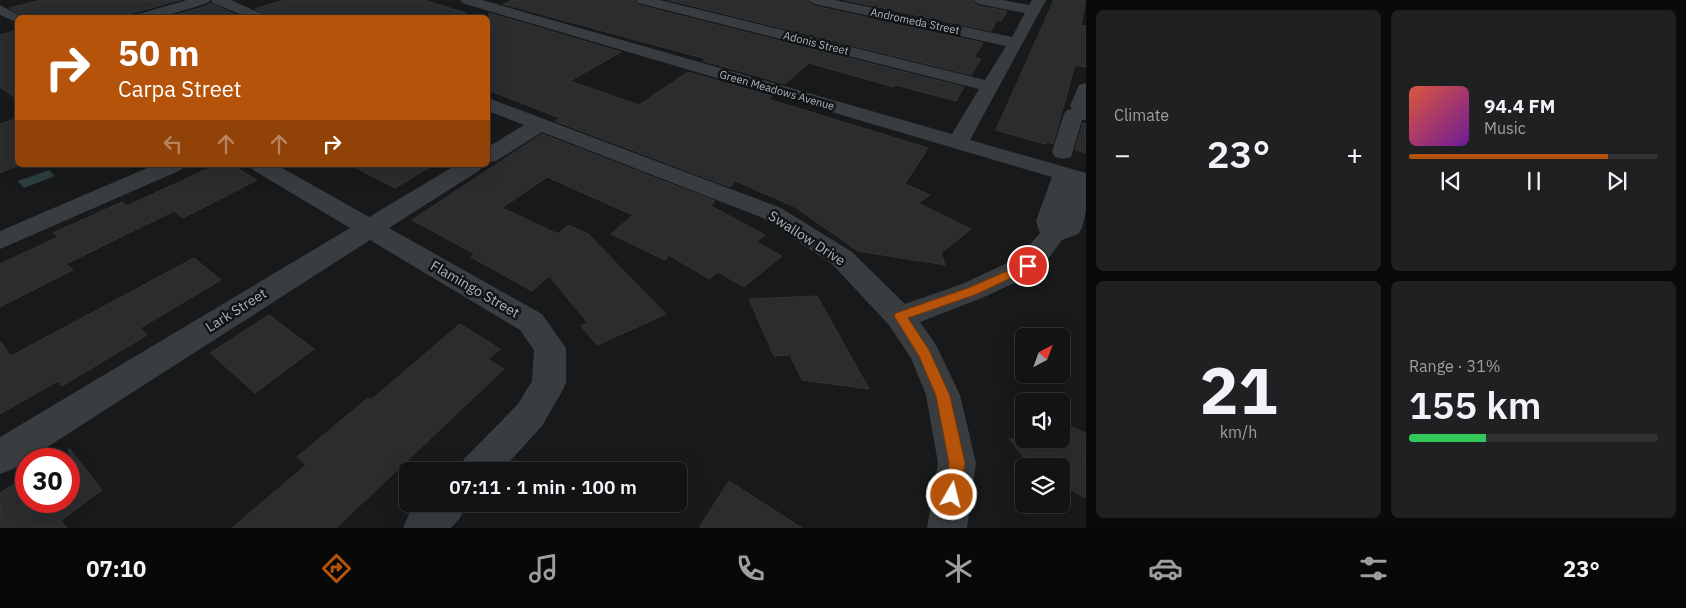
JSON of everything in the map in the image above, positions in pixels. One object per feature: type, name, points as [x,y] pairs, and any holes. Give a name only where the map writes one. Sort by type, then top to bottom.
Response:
[{"type":"street","points":[[150,15],[203,0]]},
{"type":"street","points":[[218,0],[256,15]]},
{"type":"street","name":"Green Meadows Avenue","points":[[467,0],[958,143],[1074,171]]},
{"type":"street","name":"Adonis Street","points":[[643,0],[988,86]]},
{"type":"street","name":"Andromeda Street","points":[[815,0],[1016,43]]},
{"type":"street","points":[[958,143],[988,86],[1016,43],[1036,5],[979,0]]},
{"type":"street","points":[[0,9],[15,17]]},
{"type":"street","points":[[1086,88],[1080,106],[1086,110]]},
{"type":"street","name":"Swallow Drive","points":[[490,105],[772,213],[842,258],[900,316],[925,354],[943,396],[957,463],[947,528]]},
{"type":"street","points":[[900,316],[972,291],[1028,266],[1053,234],[1068,228],[1074,171],[1074,114],[1086,114]]},
{"type":"street","points":[[490,155],[540,124]]},
{"type":"street","points":[[0,241],[168,167]]},
{"type":"street","name":"Flamingo Street","points":[[264,167],[531,322],[550,348],[549,383],[530,415],[486,462]]},
{"type":"street","name":"Lark Street","points":[[0,457],[469,167]]},
{"type":"street","points":[[423,528],[438,512]]},
{"type":"shaded area","points":[[49,170],[55,176],[24,188],[18,181]]},
{"type":"building","points":[[41,0],[180,0],[125,15],[21,15],[9,8]]},
{"type":"building","points":[[284,0],[424,0],[466,13],[466,15],[267,15],[255,9]]},
{"type":"building","points":[[513,0],[634,0],[638,5],[964,87],[956,101],[896,85],[894,87],[809,63],[785,84],[703,61],[706,59],[503,4]]},
{"type":"building","points":[[668,0],[806,0],[815,6],[983,43],[974,57],[981,59],[971,75]]},
{"type":"building","points":[[844,0],[970,0],[979,6],[1007,11],[1001,21],[997,20],[991,31]]},
{"type":"building","points":[[1054,0],[1086,0],[1081,25],[1086,26],[1086,67],[1075,65],[1053,144],[1046,142],[1045,144],[996,130]]},
{"type":"building","points":[[210,3],[236,15],[176,15],[209,5]]},
{"type":"building","points":[[489,13],[621,52],[570,81],[639,105],[688,72],[772,96],[768,99],[928,148],[905,184],[930,195],[918,203],[971,229],[941,253],[945,265],[858,251],[795,207],[747,186],[735,181],[730,187],[555,121],[560,118],[490,91]]},
{"type":"building","points":[[15,31],[15,98],[0,87],[0,35]]},
{"type":"building","points":[[15,119],[15,167],[0,173],[0,124]]},
{"type":"building","points":[[1083,123],[1086,124],[1086,153],[1075,150]]},
{"type":"building","points":[[542,134],[715,201],[711,206],[765,235],[756,242],[782,256],[744,287],[718,272],[709,279],[669,255],[665,260],[611,234],[633,215],[547,177],[502,208],[558,234],[568,225],[588,234],[666,314],[597,345],[581,326],[588,323],[549,276],[532,291],[471,257],[475,254],[412,220]]},
{"type":"building","points":[[212,167],[235,167],[257,180],[183,218],[174,211],[66,264],[73,270],[0,307],[0,264],[58,237],[53,233],[122,202],[127,206]]},
{"type":"building","points":[[355,167],[430,167],[395,188]]},
{"type":"building","points":[[194,258],[221,280],[140,328],[147,335],[62,386],[58,381],[0,414],[0,341],[11,356]]},
{"type":"building","points":[[817,296],[869,389],[802,380],[790,355],[774,356],[749,299]]},
{"type":"building","points":[[269,315],[314,349],[255,393],[210,353]]},
{"type":"building","points":[[460,324],[500,349],[488,359],[504,369],[406,462],[399,462],[399,468],[336,528],[232,528],[306,465],[297,457],[368,398],[371,400]]},
{"type":"building","points":[[1070,426],[1086,433],[1086,498],[1070,490],[1070,458],[1024,458],[1016,448],[1070,448]]},
{"type":"building","points":[[1009,439],[1015,439],[1015,446]]},
{"type":"building","points":[[80,462],[102,490],[80,506]]},
{"type":"building","points":[[729,481],[802,528],[699,528]]},
{"type":"building","points":[[15,483],[15,513],[71,513],[61,520],[67,528],[0,528],[0,493]]},
{"type":"route","points":[[952,495],[957,463],[943,396],[925,354],[900,316],[972,291],[1028,266]]}]
